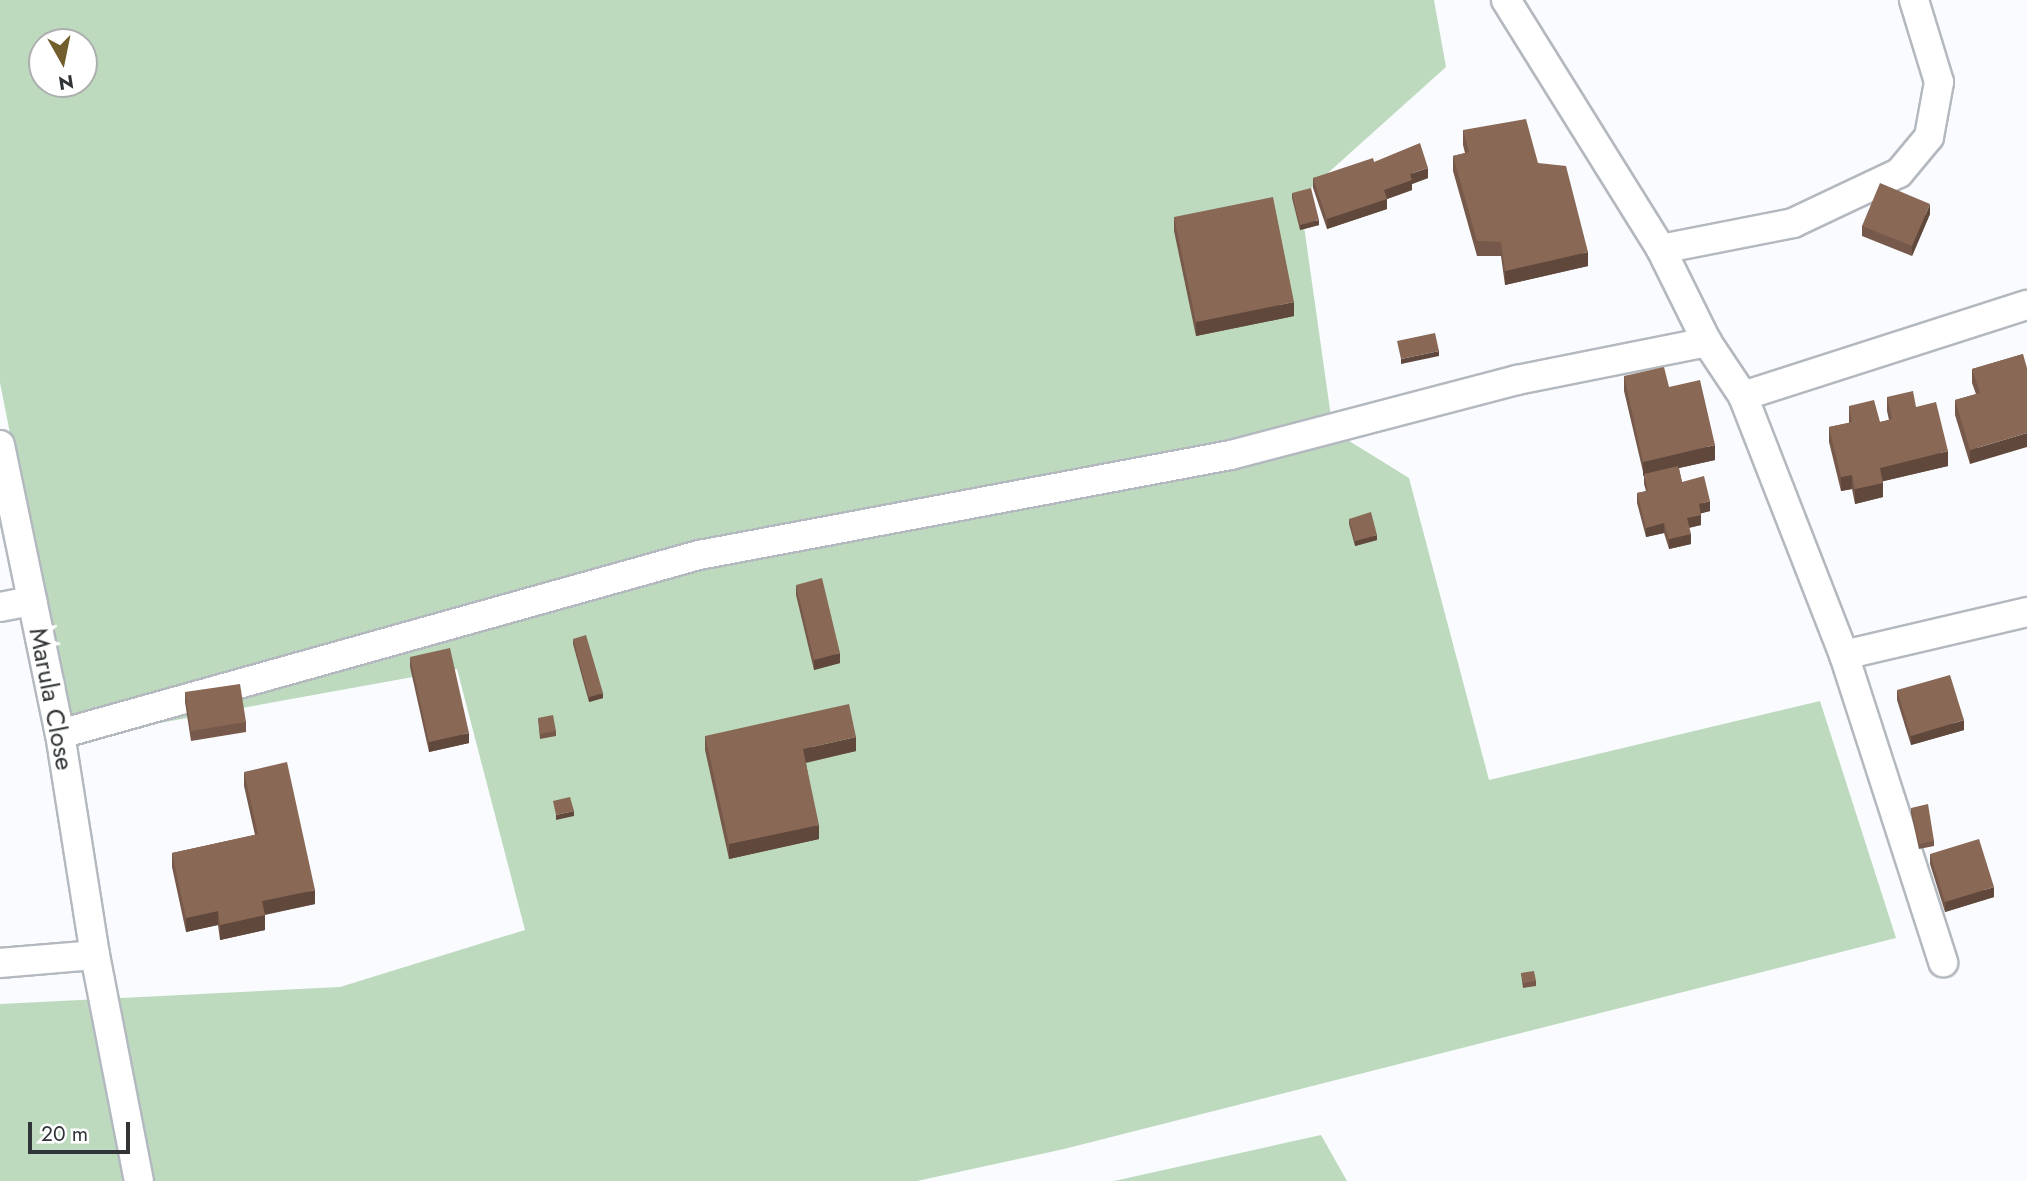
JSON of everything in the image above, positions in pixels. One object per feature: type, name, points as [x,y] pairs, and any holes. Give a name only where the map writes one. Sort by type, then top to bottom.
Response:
[{"type":"street","points":[[1506,0],[1661,249],[1707,342],[1743,396],[1844,655],[1943,962]]},
{"type":"street","points":[[1661,249],[1793,223],[1899,173],[1929,137],[1939,82],[1914,0]]},
{"type":"street","points":[[1743,396],[2027,305]]},
{"type":"street","points":[[60,734],[699,555],[1231,455],[1517,380],[1707,342]]},
{"type":"street","name":"Marula Close","points":[[0,445],[60,734],[94,955],[139,1181]]},
{"type":"street","points":[[0,607],[32,601]]},
{"type":"street","points":[[1844,655],[2027,612]]},
{"type":"street","points":[[0,962],[94,955]]},
{"type":"green space","points":[[0,0],[1434,0],[1446,67],[1300,198],[1333,431],[1409,478],[1489,780],[1820,701],[1896,938],[1064,1149],[917,1181],[0,1181],[0,1004],[340,987],[525,930],[457,669],[71,739],[0,383]]},
{"type":"green space","points":[[1321,1135],[1347,1181],[1114,1181]]},
{"type":"building","points":[[1526,119],[1538,163],[1566,166],[1588,252],[1505,271],[1501,242],[1477,241],[1453,156],[1469,152],[1463,130]]},
{"type":"building","points":[[1420,143],[1428,168],[1410,174],[1412,180],[1384,190],[1387,199],[1327,219],[1313,178],[1373,158],[1374,162]]},
{"type":"building","points":[[1880,183],[1930,204],[1912,246],[1862,226]]},
{"type":"building","points":[[1311,188],[1319,220],[1300,225],[1292,193]]},
{"type":"building","points":[[1273,197],[1294,302],[1196,322],[1174,217]]},
{"type":"building","points":[[1435,333],[1439,351],[1401,359],[1397,341]]},
{"type":"building","points":[[2023,354],[2027,368],[2027,433],[1970,450],[1955,400],[1980,393],[1972,369]]},
{"type":"building","points":[[1664,367],[1669,387],[1700,380],[1715,445],[1643,462],[1624,376]]},
{"type":"building","points":[[1913,391],[1916,407],[1936,402],[1948,451],[1880,468],[1883,483],[1855,489],[1852,475],[1841,477],[1829,427],[1852,422],[1849,406],[1874,400],[1880,422],[1892,419],[1887,397]]},
{"type":"building","points":[[1678,466],[1682,482],[1704,476],[1710,501],[1699,504],[1701,515],[1687,518],[1691,534],[1669,539],[1664,523],[1646,528],[1637,493],[1648,491],[1644,474]]},
{"type":"building","points":[[1371,512],[1377,535],[1355,541],[1349,519]]},
{"type":"building","points":[[822,578],[840,653],[814,660],[796,585]]},
{"type":"building","points":[[586,635],[603,693],[589,697],[573,639]]},
{"type":"building","points":[[450,648],[469,733],[429,742],[410,657]]},
{"type":"building","points":[[1950,675],[1964,720],[1911,736],[1897,690]]},
{"type":"building","points":[[240,684],[246,722],[191,731],[185,692]]},
{"type":"building","points":[[849,704],[856,737],[803,749],[819,825],[729,844],[705,736]]},
{"type":"building","points":[[553,715],[556,731],[540,734],[538,718]]},
{"type":"building","points":[[287,762],[315,890],[262,901],[265,915],[220,925],[218,911],[186,918],[172,853],[258,834],[244,772]]},
{"type":"building","points":[[570,797],[574,811],[556,815],[553,801]]},
{"type":"building","points":[[1928,804],[1934,841],[1919,844],[1911,808]]},
{"type":"building","points":[[1979,839],[1994,887],[1945,902],[1930,854]]},
{"type":"building","points":[[1534,971],[1536,981],[1523,983],[1521,973]]}]
